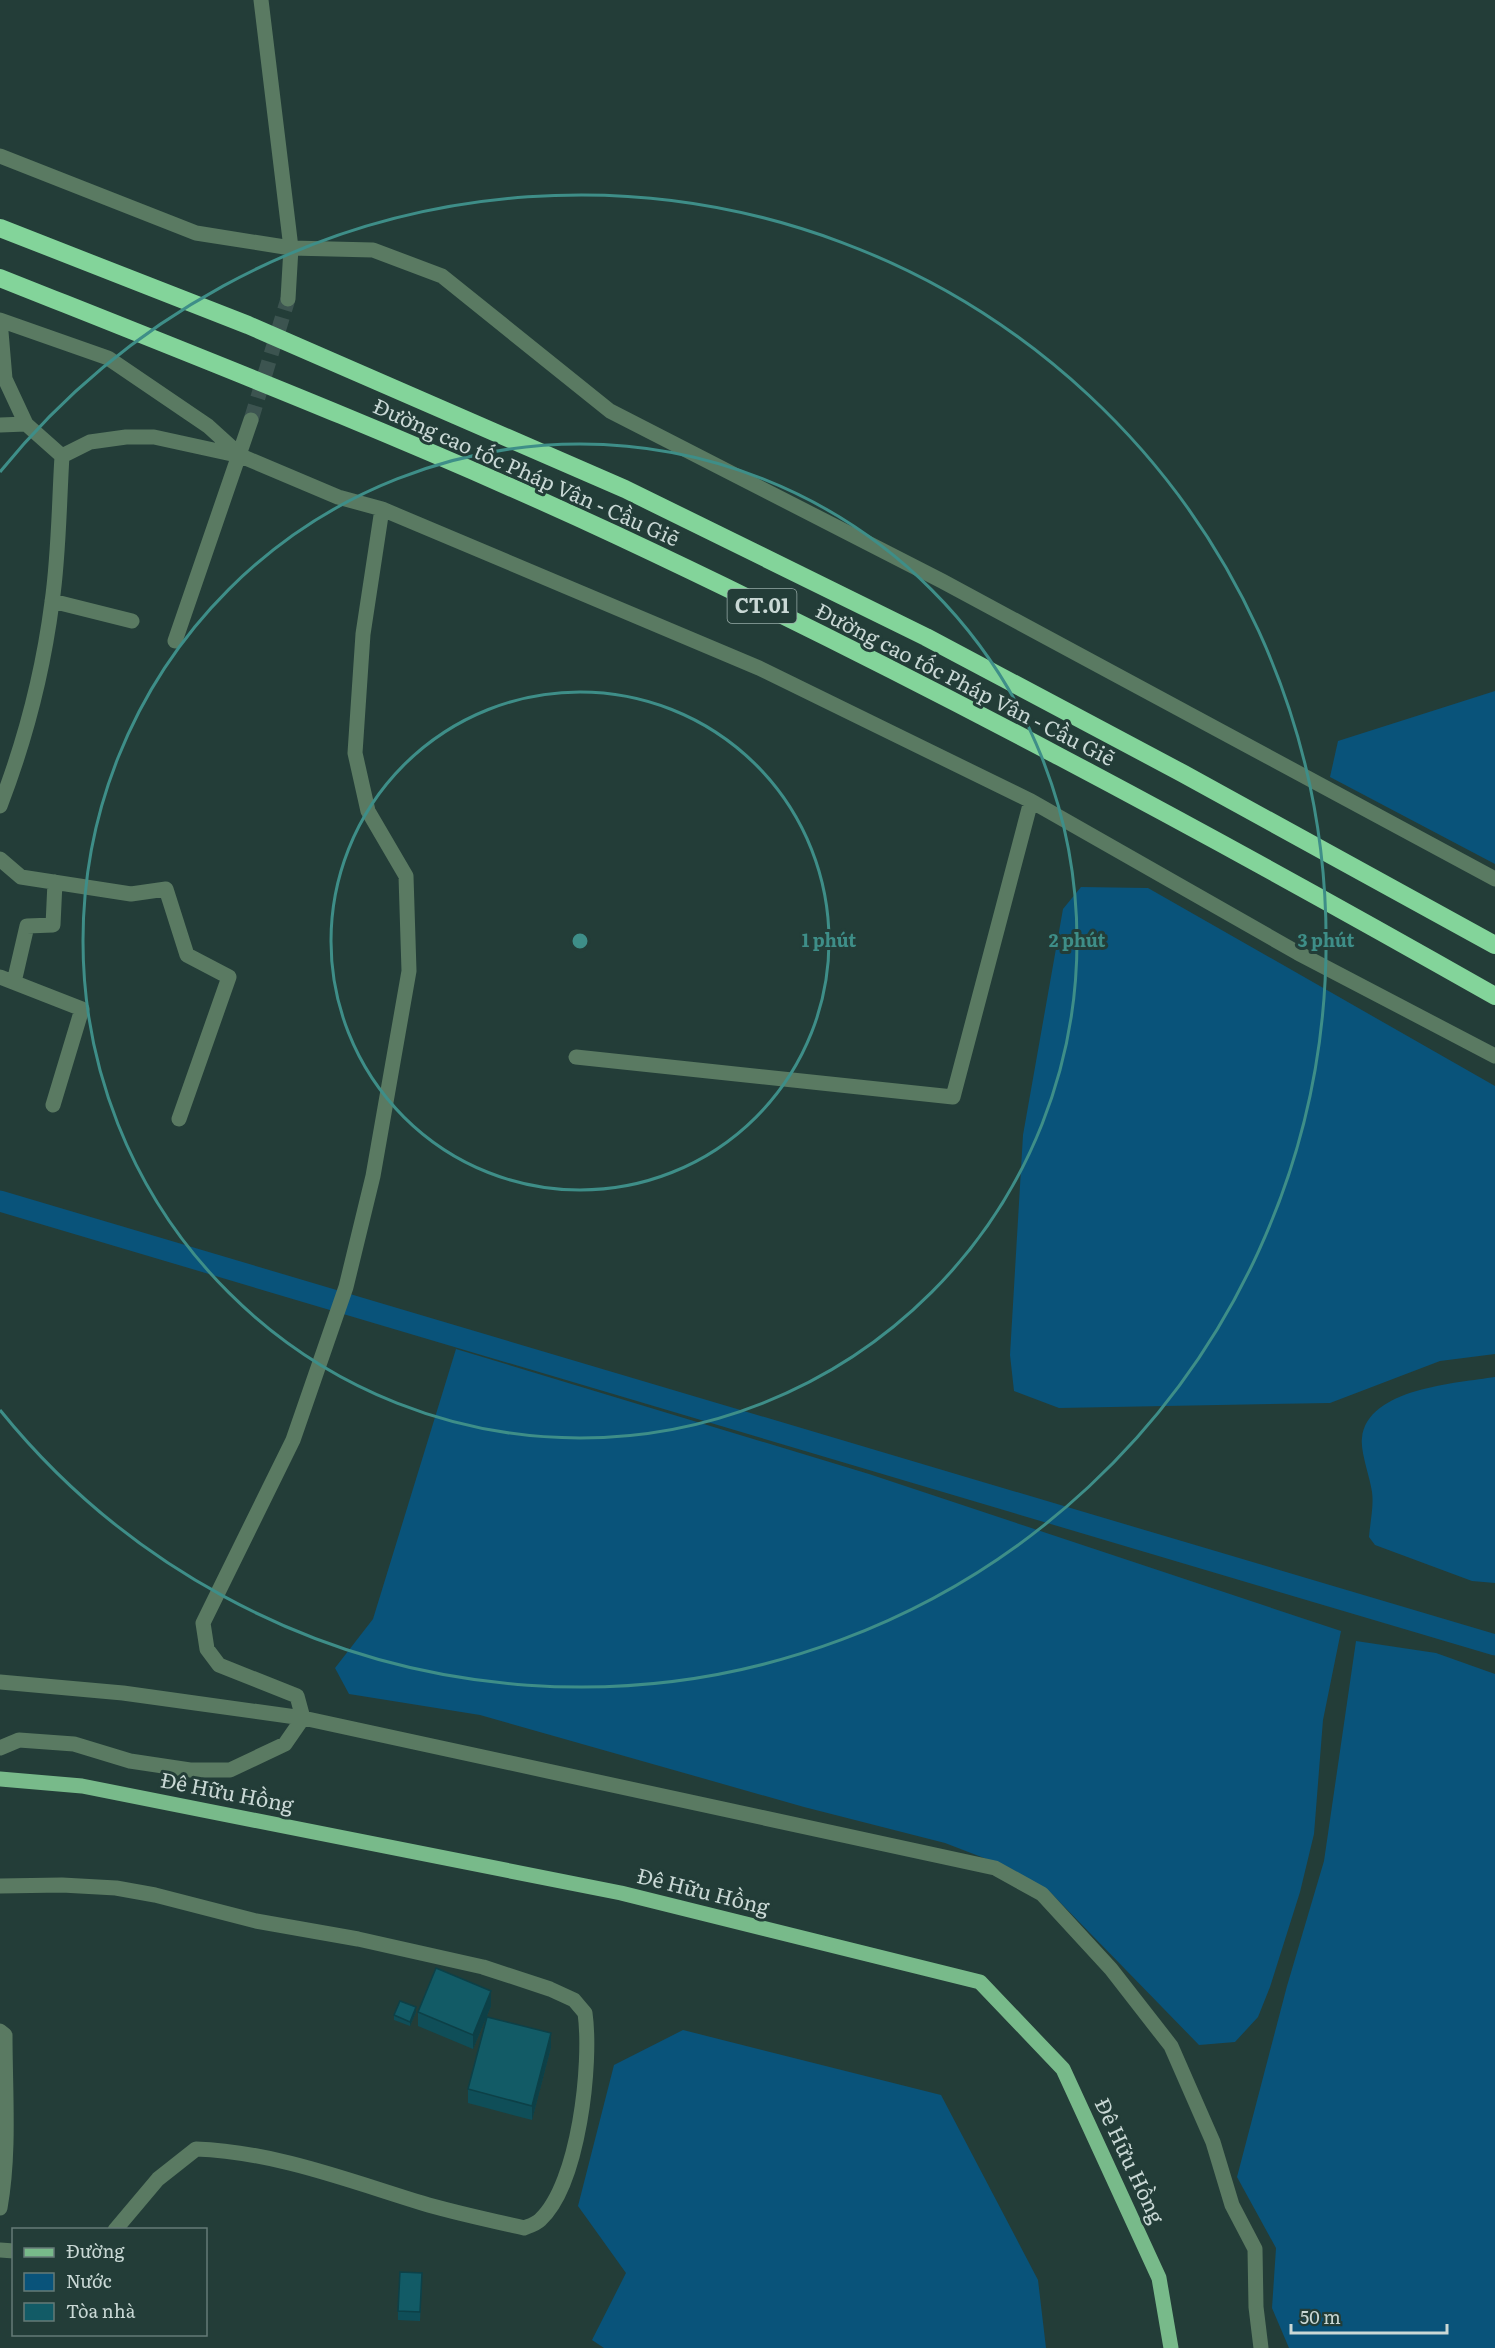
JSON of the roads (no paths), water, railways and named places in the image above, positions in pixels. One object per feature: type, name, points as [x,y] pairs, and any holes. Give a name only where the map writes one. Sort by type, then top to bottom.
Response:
[{"type":"highway","name":"Đường cao tốc Pháp Vân - Cầu Giẽ","points":[[0,228],[248,325],[625,489],[937,642],[1495,945]]},
{"type":"highway","name":"Đường cao tốc Pháp Vân - Cầu Giẽ","points":[[0,278],[364,425],[614,534],[912,679],[1495,996]]},
{"type":"main road","name":"Đê Hữu Hồng","points":[[0,1779],[82,1786],[621,1893],[980,1982],[1063,2069],[1159,2278],[1171,2348]]},
{"type":"street","points":[[261,0],[291,248],[288,299]]},
{"type":"street","points":[[0,156],[196,233],[291,248],[373,250],[442,276],[610,411],[942,581],[1495,879]]},
{"type":"street","points":[[62,456],[26,424],[5,379],[0,320],[108,357],[208,426],[241,456]]},
{"type":"street","points":[[175,641],[241,456],[251,420]]},
{"type":"street","points":[[0,425],[26,424]]},
{"type":"street","points":[[62,456],[90,442],[126,437],[154,437],[241,456],[338,497],[382,509],[759,668],[1031,801],[1298,953],[1495,1056]]},
{"type":"street","points":[[0,806],[6,775],[37,688],[52,601],[62,456]]},
{"type":"street","points":[[0,1748],[19,1740],[74,1744],[130,1761],[190,1770],[230,1770],[285,1744],[303,1718],[297,1696],[219,1665],[207,1649],[203,1623],[293,1440],[346,1287],[373,1176],[409,971],[406,876],[368,811],[355,753],[363,634],[382,509]]},
{"type":"street","points":[[52,601],[132,621]]},
{"type":"street","points":[[576,1057],[953,1097],[1031,801]]},
{"type":"street","points":[[0,859],[21,877],[131,894],[166,889],[187,955],[230,977],[178,1119]]},
{"type":"street","points":[[52,1106],[82,1010],[7,980],[27,926],[53,925],[55,882]]},
{"type":"street","points":[[0,1682],[123,1693],[303,1718],[995,1868],[1042,1894],[1111,1969],[1171,2046],[1213,2142],[1232,2205],[1255,2249],[1256,2307],[1261,2348]]},
{"type":"street","points":[[0,1886],[62,1885],[116,1888],[155,1895],[256,1921],[358,1939],[483,1967],[517,1978],[574,2000],[585,2013],[588,2030],[586,2090],[579,2127],[553,2203],[539,2221],[524,2228],[423,2203],[346,2177],[278,2158],[196,2149],[158,2179],[116,2228]]},
{"type":"street","points":[[0,2031],[5,2035],[4,2179],[0,2208]]},
{"type":"water","points":[[1495,691],[1495,864],[1330,777],[1338,741]]},
{"type":"water","points":[[1081,887],[1148,888],[1495,1086],[1495,1354],[1440,1361],[1330,1403],[1059,1408],[1014,1391],[1010,1355],[1023,1135],[1063,909]]},
{"type":"water","points":[[456,1349],[869,1474],[1341,1631],[1323,1720],[1314,1834],[1300,1892],[1270,1987],[1258,2017],[1235,2042],[1199,2045],[1051,1893],[1010,1868],[945,1843],[804,1807],[480,1715],[349,1694],[335,1668],[373,1619]]},
{"type":"water","points":[[1495,1377],[1495,1583],[1472,1581],[1375,1545],[1369,1537],[1372,1497],[1362,1443],[1368,1421],[1380,1408],[1416,1391]]},
{"type":"water","points":[[1356,1641],[1436,1653],[1495,1674],[1495,2348],[1289,2348],[1272,2308],[1276,2248],[1237,2177],[1287,1986],[1324,1861]]},
{"type":"water","points":[[683,2030],[941,2095],[1038,2280],[1046,2348],[604,2348],[592,2340],[626,2273],[578,2206],[614,2065]]},
{"type":"waterway","points":[[0,1201],[1495,1645]]},
{"type":"tunnel","points":[[251,420],[288,299]]}]
